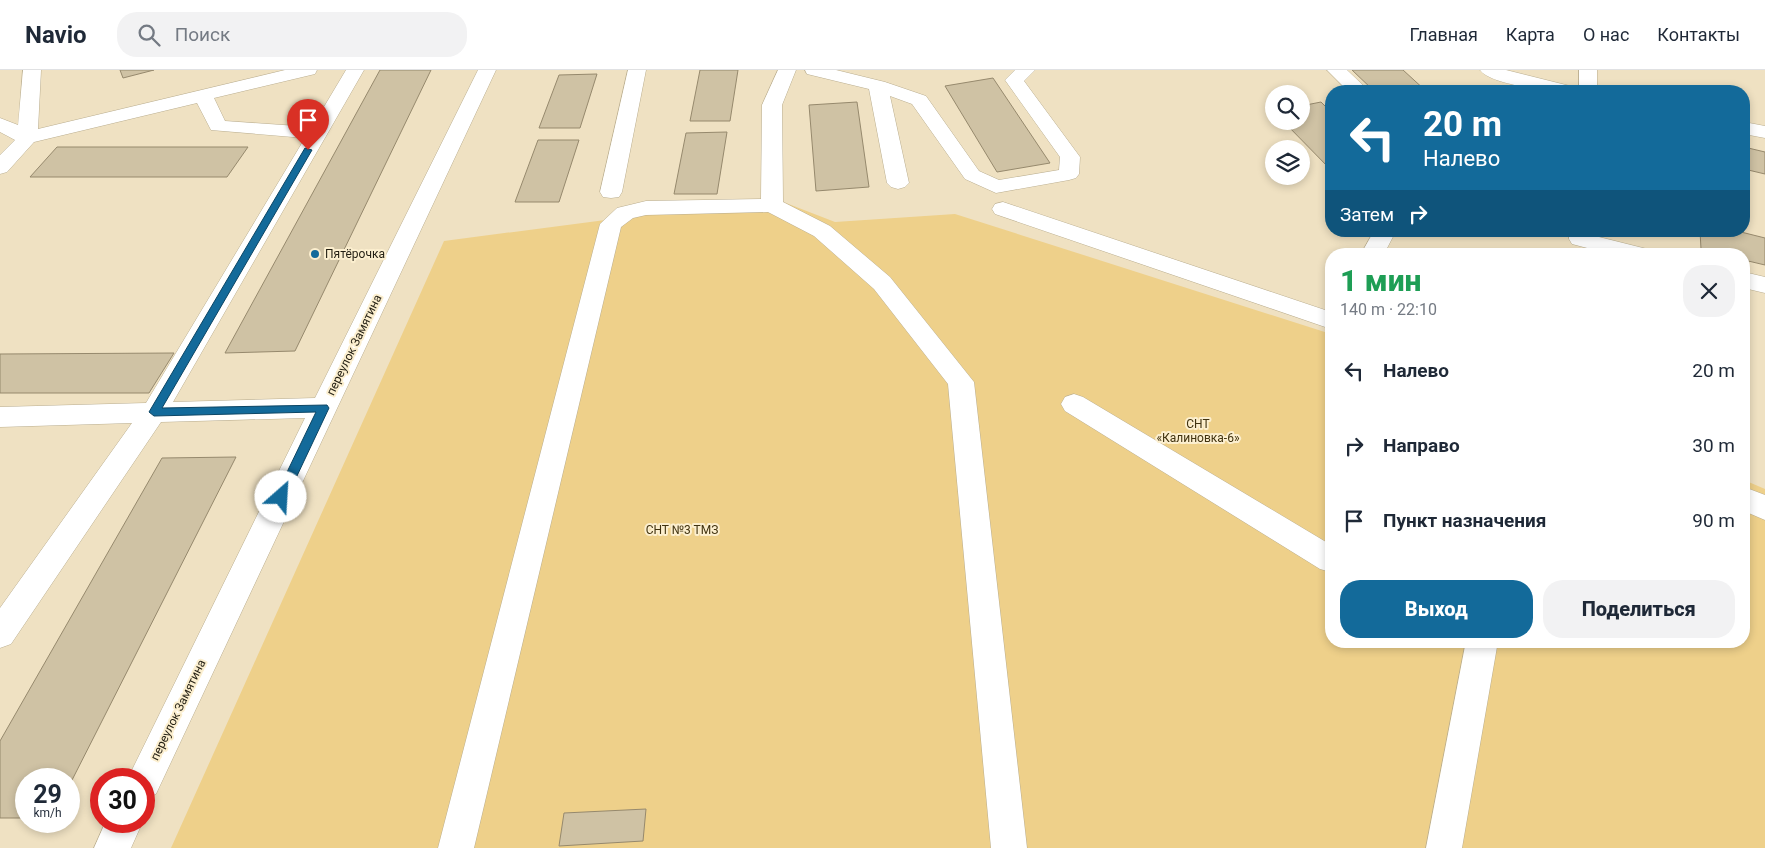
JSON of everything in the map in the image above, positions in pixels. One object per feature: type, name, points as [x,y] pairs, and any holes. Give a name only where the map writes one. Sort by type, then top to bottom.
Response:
[{"type":"street","points":[[0,168],[27,138],[32,70]]},
{"type":"street","points":[[0,139],[27,138],[203,95],[243,77],[308,70]]},
{"type":"street","points":[[0,634],[154,412],[355,70]]},
{"type":"street","name":"переулок Замятина","points":[[151,768],[487,70]]},
{"type":"street","points":[[611,192],[637,70]]},
{"type":"street","points":[[772,205],[772,104],[787,70]]},
{"type":"street","points":[[814,70],[878,86],[919,100],[972,175],[996,186],[1069,174],[1070,157],[1014,80],[1026,70]]},
{"type":"street","points":[[1336,70],[1352,85]]},
{"type":"street","points":[[1489,70],[1504,76],[1541,85]]},
{"type":"street","points":[[1588,70],[1588,85]]},
{"type":"street","points":[[878,86],[898,183]]},
{"type":"street","points":[[203,95],[218,126],[318,134]]},
{"type":"street","points":[[0,124],[27,138]]},
{"type":"street","points":[[1750,129],[1765,132]]},
{"type":"street","points":[[456,848],[611,224],[625,213],[646,208],[772,205],[822,232],[882,283],[961,382],[1009,848]]},
{"type":"street","points":[[1003,209],[1325,319]]},
{"type":"street","points":[[1375,248],[1382,237]]},
{"type":"street","points":[[1580,237],[1580,239],[1615,248]]},
{"type":"street","points":[[1750,281],[1765,285]]},
{"type":"street","points":[[1074,404],[1325,556]]},
{"type":"street","points":[[0,417],[324,408]]},
{"type":"street","points":[[1750,501],[1765,508]]},
{"type":"street","points":[[1444,848],[1475,648]]},
{"type":"street","points":[[112,848],[119,833]]},
{"type":"green space","name":"СНТ №3 ТМЗ","points":[[773,198],[835,222],[955,214],[1325,332],[1325,648],[1750,648],[1750,483],[1765,489],[1765,848],[171,848],[444,241]]},
{"type":"building","points":[[120,70],[154,70],[123,78]]},
{"type":"building","points":[[380,70],[431,70],[295,351],[225,353]]},
{"type":"building","points":[[700,70],[738,70],[730,121],[690,121]]},
{"type":"building","points":[[1352,70],[1403,70],[1419,85],[1368,85]]},
{"type":"building","points":[[597,74],[580,128],[539,128],[559,75]]},
{"type":"building","points":[[993,78],[1050,163],[997,172],[945,86]]},
{"type":"building","points":[[857,102],[869,187],[816,191],[809,105]]},
{"type":"building","points":[[1321,102],[1325,106],[1325,164],[1310,149],[1310,140],[1302,140],[1292,130],[1310,130],[1310,104]]},
{"type":"building","points":[[727,132],[717,194],[674,194],[686,133]]},
{"type":"building","points":[[538,140],[579,140],[559,202],[515,202]]},
{"type":"building","points":[[57,147],[248,147],[227,177],[30,177]]},
{"type":"building","points":[[1750,148],[1765,152],[1765,174],[1750,170]]},
{"type":"building","points":[[1750,234],[1765,238],[1765,265],[1750,261],[1750,248],[1701,248],[1700,237],[1750,237]]},
{"type":"building","points":[[174,353],[149,393],[0,393],[0,354]]},
{"type":"building","points":[[236,457],[78,768],[15,768],[15,818],[0,818],[0,741],[162,458]]},
{"type":"building","points":[[646,809],[643,841],[559,846],[564,813]]},
{"type":"place","name":"Пятёрочка","points":[[315,254]]},
{"type":"route","points":[[281,497],[324,408],[154,412],[308,150]]},
{"type":"park label","name":"СНТ «Калиновка-6»","points":[[1198,431]]}]
